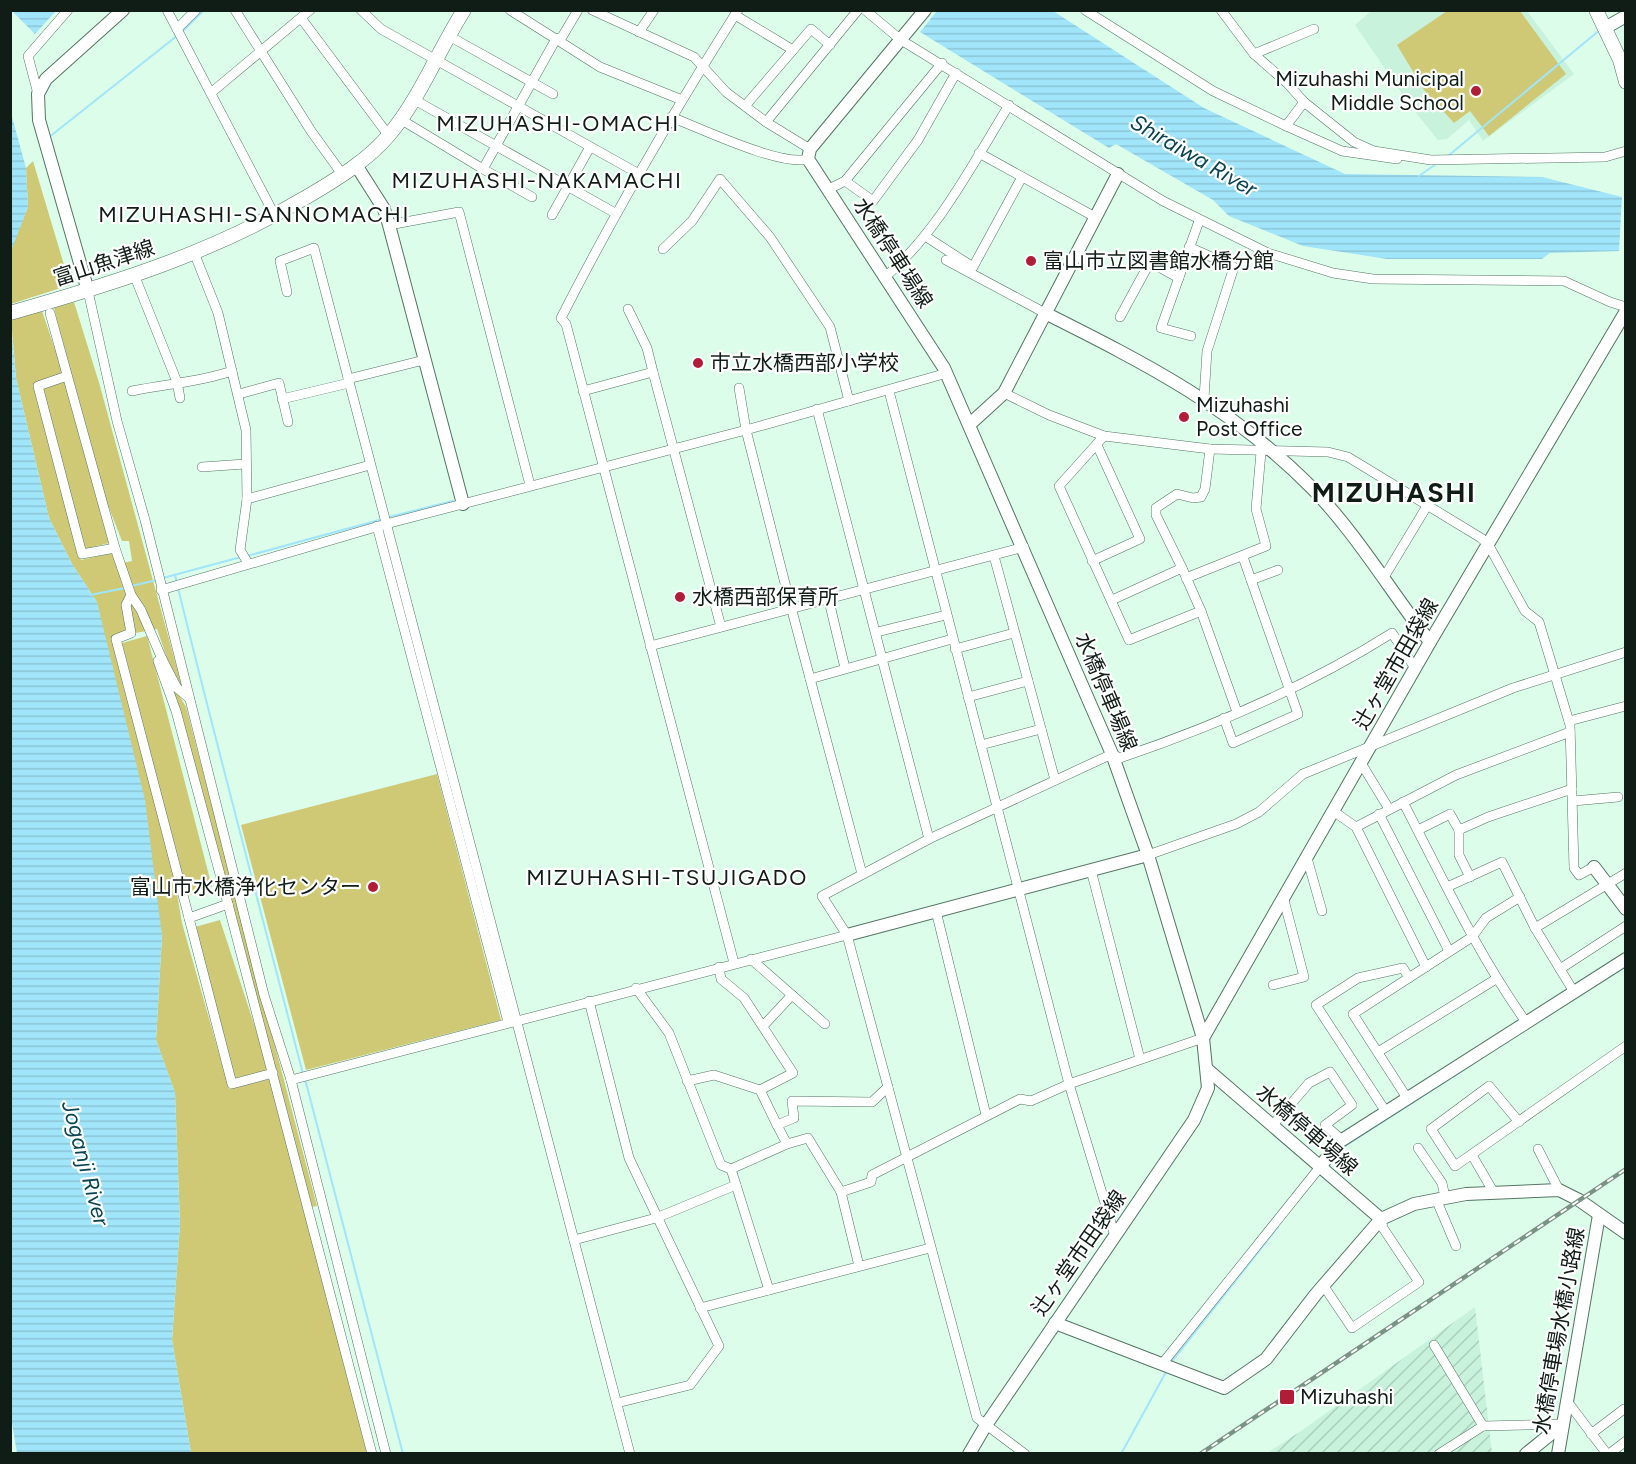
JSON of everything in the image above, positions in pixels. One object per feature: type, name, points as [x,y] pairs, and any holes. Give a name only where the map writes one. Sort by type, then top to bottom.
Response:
[{"type":"main road","points":[[81,293],[39,120],[38,94],[46,80],[123,10]]},
{"type":"main road","points":[[809,154],[925,10]]},
{"type":"main road","points":[[1596,10],[1620,60],[1626,82]]},
{"type":"main road","name":"富山魚津線","points":[[10,313],[135,277],[195,255],[275,216],[356,165],[389,135],[413,99],[462,11]]},
{"type":"main road","points":[[1605,28],[1626,16]]},
{"type":"main road","name":"水橋停車場線","points":[[809,154],[884,278],[947,373],[1024,547],[1112,754],[1148,855],[1203,1038],[1208,1070],[1381,1218]]},
{"type":"main road","points":[[356,165],[375,194],[389,225],[463,504]]},
{"type":"main road","points":[[970,424],[1004,393],[1118,174]]},
{"type":"main road","name":"辻ヶ堂市田袋線","points":[[1203,1038],[1430,642],[1626,309]]},
{"type":"main road","points":[[1045,313],[1152,366],[1204,398],[1275,453],[1338,518],[1430,642]]},
{"type":"main road","points":[[847,935],[1148,855]]},
{"type":"main road","points":[[1594,867],[1626,909]]},
{"type":"main road","points":[[1320,1167],[1342,1140],[1626,959]]},
{"type":"main road","name":"辻ヶ堂市田袋線","points":[[969,1454],[986,1425],[1194,1120],[1208,1088],[1208,1070]]},
{"type":"main road","points":[[1055,1323],[1224,1388],[1266,1359],[1323,1285],[1381,1218],[1440,1198],[1494,1192],[1558,1190],[1626,1233]]},
{"type":"main road","name":"水橋停車場水橋小路線","points":[[1558,1454],[1599,1215]]},
{"type":"main road","points":[[1526,1454],[1563,1424]]},
{"type":"street","points":[[38,94],[28,56],[68,10]]},
{"type":"street","points":[[167,10],[275,216]]},
{"type":"street","points":[[177,29],[196,10]]},
{"type":"street","points":[[235,10],[342,174]]},
{"type":"street","points":[[212,92],[310,10]]},
{"type":"street","points":[[361,10],[381,29],[639,174]]},
{"type":"street","points":[[510,10],[600,67],[682,100]]},
{"type":"street","points":[[483,169],[556,39],[562,37],[578,10]]},
{"type":"street","points":[[592,10],[694,57],[705,66],[726,92],[809,154],[799,162],[752,149],[671,117]]},
{"type":"street","points":[[639,32],[654,10]]},
{"type":"street","points":[[766,122],[858,10]]},
{"type":"street","points":[[865,10],[956,73],[1118,174],[1199,221],[1268,253],[1333,273],[1400,281],[1564,281],[1626,309]]},
{"type":"street","points":[[1221,10],[1254,54],[1288,84],[1304,102],[1354,142],[1374,151],[1431,160]]},
{"type":"street","points":[[1090,12],[1213,91],[1342,151],[1382,159],[1431,160],[1605,157],[1626,151]]},
{"type":"street","points":[[734,963],[584,391],[566,324],[561,318],[615,213],[736,13],[793,50]]},
{"type":"street","points":[[302,18],[389,135]]},
{"type":"street","points":[[745,106],[811,29],[830,45]]},
{"type":"street","points":[[1254,54],[1314,29]]},
{"type":"street","points":[[449,36],[553,94]]},
{"type":"street","points":[[829,189],[845,181],[942,63]]},
{"type":"street","points":[[845,181],[873,201],[918,140],[956,73]]},
{"type":"street","points":[[413,99],[615,213]]},
{"type":"street","points":[[1286,126],[1304,102]]},
{"type":"street","points":[[884,278],[907,258],[925,236],[1009,105]]},
{"type":"street","points":[[400,119],[532,197]]},
{"type":"street","points":[[552,215],[590,147]]},
{"type":"street","points":[[979,153],[1095,218]]},
{"type":"street","points":[[971,270],[1022,177]]},
{"type":"street","points":[[663,249],[692,221],[720,179],[770,237],[830,327],[849,401]]},
{"type":"street","points":[[389,225],[459,212],[530,486]]},
{"type":"street","points":[[1191,336],[1161,328],[1199,221]]},
{"type":"street","points":[[925,236],[971,270],[1045,313]]},
{"type":"street","points":[[1189,247],[1234,267],[1207,351],[1204,398]]},
{"type":"street","points":[[287,292],[280,261],[314,248],[370,465],[382,525],[630,1454]]},
{"type":"street","points":[[195,255],[218,313],[246,430],[247,499],[240,550],[248,563]]},
{"type":"street","points":[[946,260],[971,270]]},
{"type":"street","points":[[1120,317],[1150,262],[1179,278]]},
{"type":"street","points":[[135,277],[177,382],[180,398]]},
{"type":"street","points":[[81,293],[117,421],[264,995],[291,1080],[386,1454]]},
{"type":"street","points":[[628,309],[647,348],[676,448],[721,627]]},
{"type":"street","points":[[50,313],[115,548],[131,595],[141,610],[177,688],[189,698]]},
{"type":"street","points":[[282,399],[424,360]]},
{"type":"street","points":[[132,391],[177,382],[201,382],[232,371]]},
{"type":"street","points":[[584,391],[653,372]]},
{"type":"street","points":[[161,590],[382,525],[746,430],[947,373]]},
{"type":"street","points":[[67,376],[38,386],[82,554],[115,548]]},
{"type":"street","points":[[239,394],[279,383],[288,423]]},
{"type":"street","points":[[739,388],[746,430],[862,874]]},
{"type":"street","points":[[889,391],[953,644],[1020,888],[1069,1084],[1115,1236]]},
{"type":"street","points":[[1004,393],[1049,415],[1104,436],[1210,449],[1275,453],[1328,452],[1348,457],[1488,544],[1526,611],[1539,622],[1557,674],[1570,732],[1574,868],[1579,875],[1594,867]]},
{"type":"street","points":[[817,408],[866,588],[929,839]]},
{"type":"street","points":[[1104,436],[1059,486],[1129,640],[1201,611]]},
{"type":"street","points":[[1092,561],[1140,539],[1097,445]]},
{"type":"street","points":[[1210,449],[1206,489],[1201,497],[1193,498],[1177,494],[1156,508],[1156,515],[1201,611],[1237,712]]},
{"type":"street","points":[[1186,578],[1266,546],[1256,508],[1260,452]]},
{"type":"street","points":[[202,467],[245,464]]},
{"type":"street","points":[[247,499],[370,465]]},
{"type":"street","points":[[1383,579],[1427,506]]},
{"type":"street","points":[[650,646],[828,597],[1024,547]]},
{"type":"street","points":[[994,556],[1055,780]]},
{"type":"street","points":[[1224,718],[1233,743],[1298,714],[1243,557]]},
{"type":"street","points":[[1112,600],[1182,568]]},
{"type":"street","points":[[1251,580],[1278,570]]},
{"type":"street","points":[[131,595],[126,605],[131,633],[116,639],[232,1084],[273,1073]]},
{"type":"street","points":[[828,597],[845,668]]},
{"type":"street","points":[[877,632],[946,615]]},
{"type":"street","points":[[810,679],[883,657],[1014,633]]},
{"type":"street","points":[[1025,1454],[977,1418],[847,935],[822,896],[929,839],[1112,754],[1120,758],[1290,690],[1345,663],[1392,633],[1415,668]]},
{"type":"street","points":[[1148,855],[1236,824],[1259,812],[1303,774],[1513,687],[1626,652]]},
{"type":"street","points":[[162,659],[158,661],[176,711],[372,1454]]},
{"type":"street","points":[[968,697],[1028,681]]},
{"type":"street","points":[[1569,721],[1626,706]]},
{"type":"street","points":[[981,745],[1041,729]]},
{"type":"street","points":[[1356,827],[1491,760],[1570,732]]},
{"type":"street","points":[[1361,763],[1389,809]]},
{"type":"street","points":[[1459,830],[1488,817],[1572,789]]},
{"type":"street","points":[[1573,801],[1618,797]]},
{"type":"street","points":[[1403,802],[1472,937],[1496,979],[1526,1022]]},
{"type":"street","points":[[1334,811],[1356,827],[1426,967]]},
{"type":"street","points":[[1379,814],[1449,951]]},
{"type":"street","points":[[1418,830],[1450,814],[1459,830],[1459,855],[1470,877]]},
{"type":"street","points":[[1307,858],[1322,911]]},
{"type":"street","points":[[1447,887],[1502,862],[1535,928],[1574,992]]},
{"type":"street","points":[[1091,870],[1140,1059]]},
{"type":"street","points":[[1535,928],[1626,873]]},
{"type":"street","points":[[1407,1098],[1353,1014],[1472,937],[1486,918],[1520,897]]},
{"type":"street","points":[[1273,985],[1304,976],[1284,900]]},
{"type":"street","points":[[189,918],[228,904]]},
{"type":"street","points":[[936,911],[986,1115]]},
{"type":"street","points":[[1560,969],[1626,926]]},
{"type":"street","points":[[291,1080],[636,988],[847,935]]},
{"type":"street","points":[[752,959],[825,1024]]},
{"type":"street","points":[[687,1081],[714,1075],[760,1090],[793,1073],[764,1025],[744,998],[721,979],[719,967]]},
{"type":"street","points":[[1386,1112],[1316,1005],[1358,978],[1403,968],[1409,978]]},
{"type":"street","points":[[1378,1052],[1496,979]]},
{"type":"street","points":[[636,988],[669,1033],[721,1165],[731,1169],[787,1144],[808,1138],[841,1192],[859,1266]]},
{"type":"street","points":[[764,1025],[792,995]]},
{"type":"street","points":[[589,1001],[629,1158],[719,1346],[690,1386],[617,1403]]},
{"type":"street","points":[[841,1192],[871,1182],[872,1175],[1020,1099],[1031,1101],[1069,1084],[1203,1038]]},
{"type":"street","points":[[1519,1122],[1490,1086],[1431,1129],[1455,1166],[1472,1155],[1519,1122],[1626,1046]]},
{"type":"street","points":[[1272,1126],[1309,1083],[1330,1072],[1352,1105],[1325,1125],[1342,1140]]},
{"type":"street","points":[[777,1125],[794,1118],[792,1101],[872,1102],[888,1087]]},
{"type":"street","points":[[760,1090],[787,1144]]},
{"type":"street","points":[[1418,1148],[1442,1184],[1440,1198],[1456,1246]]},
{"type":"street","points":[[1538,1149],[1558,1190]]},
{"type":"street","points":[[1472,1155],[1494,1192]]},
{"type":"street","points":[[1162,1364],[1320,1167]]},
{"type":"street","points":[[731,1169],[769,1290]]},
{"type":"street","points":[[574,1240],[656,1218],[736,1185]]},
{"type":"street","points":[[1323,1285],[1352,1328],[1419,1282],[1383,1228],[1381,1218]]},
{"type":"street","points":[[700,1308],[930,1248]]},
{"type":"street","points":[[1434,1345],[1483,1426]]},
{"type":"street","points":[[1567,1401],[1608,1454],[1626,1441]]},
{"type":"street","points":[[1591,1434],[1624,1409]]},
{"type":"street","points":[[1439,1454],[1483,1426],[1563,1424]]},
{"type":"shaded area","name":"Mizuhashi Municipal Middle School","points":[[1371,11],[1527,11],[1574,74],[1483,141],[1469,120],[1447,139],[1438,140],[1412,108],[1355,25]]},
{"type":"shaded area","name":"Mizuhashi Municipal Middle School","points":[[1447,11],[1520,11],[1566,74],[1489,136],[1470,111],[1454,123],[1424,90],[1397,45]]},
{"type":"shaded area","points":[[33,161],[70,285],[11,304],[10,251],[28,207],[26,168]]},
{"type":"shaded area","points":[[74,302],[100,386],[182,687],[169,664],[157,629],[114,637],[175,882],[182,923],[229,1089],[269,1079],[368,1453],[191,1453],[172,1340],[180,1224],[175,1093],[156,1040],[162,936],[97,602],[72,564],[49,518],[16,378],[11,319],[42,311],[63,373],[34,384],[81,560],[113,553],[117,564],[132,561],[129,541],[122,541],[104,495],[54,308]]},
{"type":"shaded area","points":[[66,381],[109,543],[84,549],[41,389]]},
{"type":"shaded area","points":[[147,636],[212,887],[187,896],[122,643]]},
{"type":"shaded area","points":[[166,673],[186,707],[317,1206],[311,1207]]},
{"type":"shaded area","points":[[437,774],[501,1020],[306,1070],[241,825]]},
{"type":"shaded area","points":[[220,920],[269,1070],[235,1078],[195,927]]},
{"type":"shaded area","points":[[1475,1307],[1492,1453],[1266,1454],[1301,1431]]},
{"type":"water","points":[[11,10],[56,10],[56,11],[35,34]]},
{"type":"water","name":"Shiraiwa River","points":[[937,11],[1053,11],[1204,108],[1345,174],[1542,177],[1622,197],[1619,251],[1550,253],[1542,259],[1387,259],[1303,246],[1229,216],[1213,200],[1116,144],[1109,148],[920,32]]},
{"type":"water","points":[[11,113],[26,168],[28,207],[11,251]]},
{"type":"water","name":"Joganji River","points":[[10,313],[16,378],[49,518],[72,564],[97,602],[145,800],[162,936],[156,1040],[175,1093],[180,1224],[172,1340],[191,1453],[17,1453],[10,1411]]},
{"type":"waterway","points":[[182,32],[204,10]]},
{"type":"waterway","points":[[1448,156],[1601,29]]},
{"type":"waterway","points":[[48,138],[178,35]]},
{"type":"waterway","points":[[1419,176],[1436,164]]},
{"type":"waterway","points":[[389,517],[453,501]]},
{"type":"waterway","points":[[247,556],[383,519]]},
{"type":"waterway","points":[[163,578],[241,557]]},
{"type":"waterway","points":[[175,575],[177,583]]},
{"type":"waterway","points":[[131,586],[157,580]]},
{"type":"waterway","points":[[90,595],[125,588]]},
{"type":"waterway","points":[[178,588],[303,1074]]},
{"type":"waterway","points":[[1342,1148],[1473,1064]]},
{"type":"waterway","points":[[305,1079],[403,1454]]},
{"type":"waterway","points":[[1170,1364],[1278,1227]]},
{"type":"waterway","points":[[1121,1454],[1166,1372]]},
{"type":"railway","points":[[1200,1454],[1626,1169]]},
{"type":"place","name":"Mizuhashi Municipal Middle School","points":[[1476,91]]},
{"type":"place","name":"富山市立図書館水橋分館","points":[[1031,261]]},
{"type":"place","name":"市立水橋西部小学校","points":[[698,363]]},
{"type":"place","name":"Mizuhashi Post Office","points":[[1184,417]]},
{"type":"place","name":"水橋西部保育所","points":[[680,597]]},
{"type":"place","name":"富山市水橋浄化センター","points":[[373,887]]},
{"type":"place","name":"Mizuhashi","points":[[1287,1397]]},
{"type":"district","name":"MIZUHASHI-OMACHI","points":[[558,123]]},
{"type":"district","name":"MIZUHASHI-NAKAMACHI","points":[[537,180]]},
{"type":"district","name":"MIZUHASHI-SANNOMACHI","points":[[254,214]]},
{"type":"district","name":"MIZUHASHI","points":[[1394,493]]},
{"type":"district","name":"MIZUHASHI-TSUJIGADO","points":[[667,877]]}]
